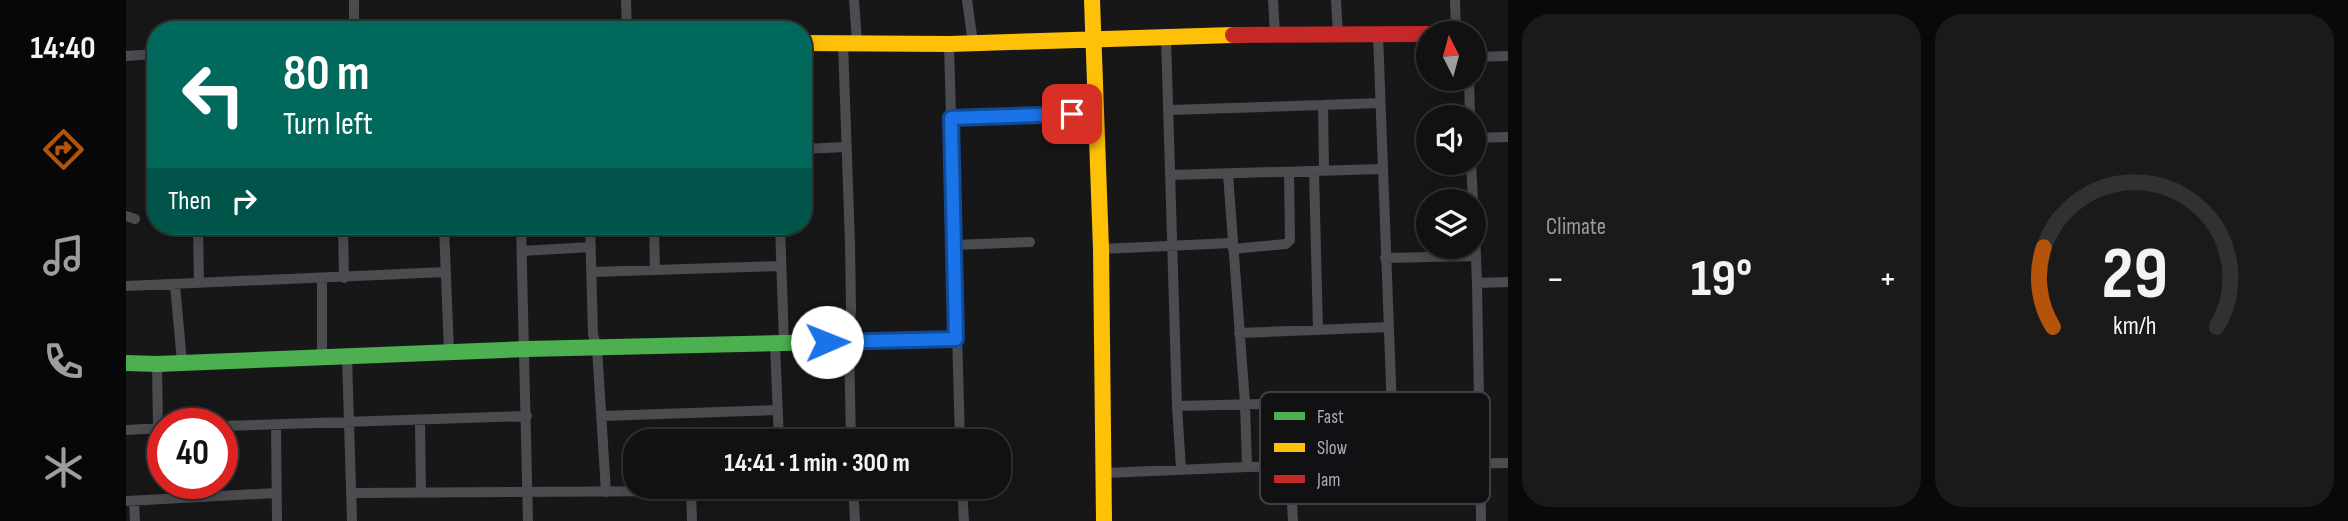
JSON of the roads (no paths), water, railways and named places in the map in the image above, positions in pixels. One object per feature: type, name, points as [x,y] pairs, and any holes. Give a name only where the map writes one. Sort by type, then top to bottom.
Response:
[{"type":"street","points":[[354,0],[354,21]]},
{"type":"street","points":[[626,0],[627,21]]},
{"type":"street","points":[[851,429],[850,244],[845,147],[850,42],[855,0]]},
{"type":"street","points":[[967,0],[973,43]]},
{"type":"street","points":[[1092,0],[1101,249],[1104,521]]},
{"type":"street","points":[[1273,0],[1275,34]]},
{"type":"street","points":[[1336,0],[1338,34]]},
{"type":"street","points":[[1455,0],[1456,21]]},
{"type":"street","points":[[812,43],[949,44],[1275,34],[1416,34]]},
{"type":"street","points":[[1378,34],[1390,392]]},
{"type":"street","points":[[1166,37],[1181,469]]},
{"type":"street","points":[[949,44],[960,429]]},
{"type":"street","points":[[126,56],[147,55]]},
{"type":"street","points":[[1486,57],[1508,56]]},
{"type":"street","points":[[1168,110],[1380,103]]},
{"type":"street","points":[[1318,329],[1322,105]]},
{"type":"street","points":[[951,118],[1096,114]]},
{"type":"street","points":[[1486,138],[1508,137]]},
{"type":"street","points":[[812,149],[845,147]]},
{"type":"street","points":[[1170,175],[1382,169]]},
{"type":"street","points":[[1101,249],[1286,244],[1290,240],[1289,172]]},
{"type":"street","points":[[1228,174],[1245,403],[1247,467]]},
{"type":"street","points":[[198,235],[199,282]]},
{"type":"street","points":[[343,235],[345,278]]},
{"type":"street","points":[[444,235],[449,352]]},
{"type":"street","points":[[522,235],[528,521]]},
{"type":"street","points":[[590,235],[593,334],[597,348],[607,492]]},
{"type":"street","points":[[654,235],[655,270]]},
{"type":"street","points":[[779,429],[780,235]]},
{"type":"street","points":[[955,245],[1030,242]]},
{"type":"street","points":[[522,251],[591,247]]},
{"type":"street","points":[[1385,258],[1416,257]]},
{"type":"street","points":[[1476,259],[1480,392]]},
{"type":"street","points":[[592,272],[780,266]]},
{"type":"street","points":[[126,286],[446,272]]},
{"type":"street","points":[[322,279],[322,357]]},
{"type":"street","points":[[1477,283],[1508,282]]},
{"type":"street","points":[[175,285],[182,362]]},
{"type":"street","points":[[1239,332],[1389,327]]},
{"type":"street","points":[[126,363],[526,349],[956,339]]},
{"type":"street","points":[[347,356],[352,521]]},
{"type":"street","points":[[157,364],[159,408]]},
{"type":"street","points":[[1177,406],[1260,403]]},
{"type":"street","points":[[602,416],[778,410]]},
{"type":"street","points":[[238,426],[527,416]]},
{"type":"street","points":[[420,421],[421,492]]},
{"type":"street","points":[[276,425],[277,521]]},
{"type":"street","points":[[126,430],[147,429]]},
{"type":"street","points":[[1490,464],[1508,463]]},
{"type":"street","points":[[1105,473],[1260,467]]},
{"type":"street","points":[[352,493],[623,492]]},
{"type":"street","points":[[135,521],[130,501],[276,493]]},
{"type":"street","points":[[691,499],[692,521]]},
{"type":"street","points":[[853,499],[855,521]]},
{"type":"street","points":[[963,499],[964,521]]}]
